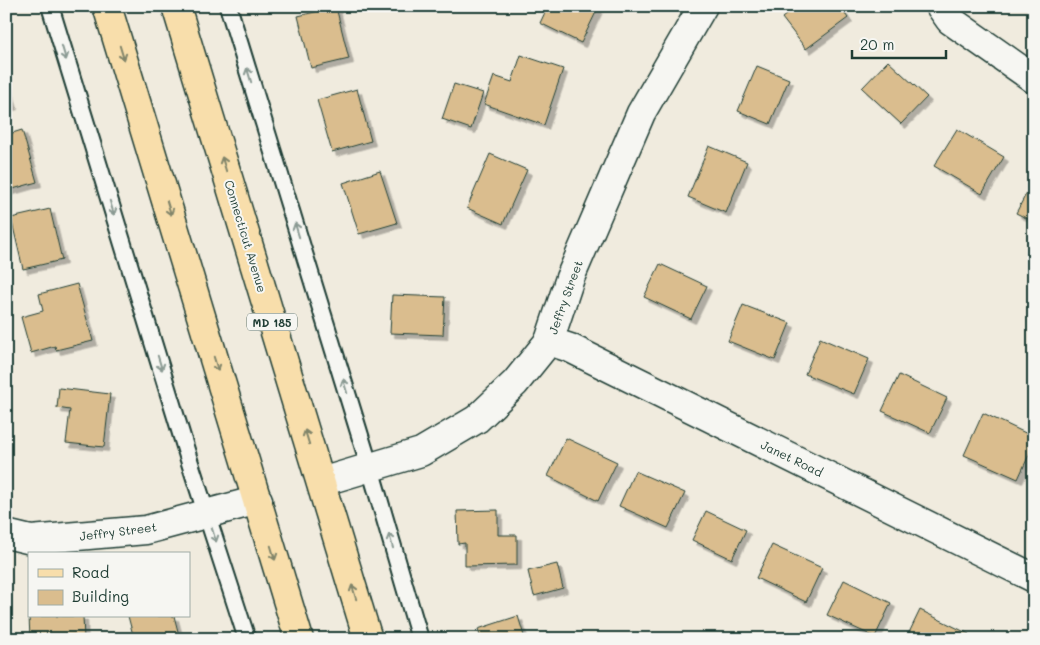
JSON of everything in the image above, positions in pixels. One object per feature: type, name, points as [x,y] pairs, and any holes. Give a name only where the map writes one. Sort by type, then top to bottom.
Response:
[{"type":"main road","points":[[108,6],[299,639]]},
{"type":"main road","name":"Connecticut Avenue","points":[[176,6],[368,639]]},
{"type":"street","name":"Jeffry Street","points":[[321,482],[421,452],[477,419],[515,383],[549,340],[570,278],[641,113],[703,6]]},
{"type":"street","points":[[940,6],[950,20],[1034,79]]},
{"type":"street","name":"Janet Road","points":[[549,340],[579,353],[1034,578]]},
{"type":"street","name":"Jeffry Street","points":[[6,534],[31,540],[146,530],[258,500]]},
{"type":"lane","points":[[50,6],[190,463],[247,639]]},
{"type":"lane","points":[[228,6],[370,468],[420,639]]},
{"type":"building","points":[[548,6],[599,6],[581,43],[540,23]]},
{"type":"building","points":[[797,6],[839,6],[848,18],[806,49],[782,18]]},
{"type":"building","points":[[336,7],[349,59],[311,68],[298,16]]},
{"type":"building","points":[[521,55],[563,69],[544,125],[484,104],[494,76],[512,82]]},
{"type":"building","points":[[888,61],[927,97],[901,124],[862,88]]},
{"type":"building","points":[[757,66],[789,79],[770,124],[738,111]]},
{"type":"building","points":[[6,76],[13,105],[6,107]]},
{"type":"building","points":[[454,84],[483,93],[471,129],[442,119]]},
{"type":"building","points":[[357,89],[371,141],[332,152],[317,100]]},
{"type":"building","points":[[957,129],[1004,157],[982,194],[934,166]]},
{"type":"building","points":[[22,130],[37,182],[6,191],[6,135]]},
{"type":"building","points":[[709,146],[747,162],[726,213],[688,197]]},
{"type":"building","points":[[490,154],[527,170],[503,224],[467,208]]},
{"type":"building","points":[[380,171],[397,223],[359,234],[343,183]]},
{"type":"building","points":[[1034,179],[1034,222],[1016,213]]},
{"type":"building","points":[[50,209],[62,260],[23,269],[11,218]]},
{"type":"building","points":[[660,264],[707,286],[691,319],[644,297]]},
{"type":"building","points":[[77,284],[93,341],[56,350],[55,346],[31,353],[21,317],[43,311],[39,294]]},
{"type":"building","points":[[392,295],[445,297],[443,335],[390,333]]},
{"type":"building","points":[[743,305],[790,323],[775,360],[728,341]]},
{"type":"building","points":[[820,338],[869,359],[854,394],[805,374]]},
{"type":"building","points":[[899,375],[947,398],[930,433],[882,411]]},
{"type":"building","points":[[59,388],[110,394],[104,447],[66,443],[70,410],[57,408]]},
{"type":"building","points":[[983,413],[1034,437],[1034,444],[1018,479],[964,455]]},
{"type":"building","points":[[566,438],[617,462],[598,501],[548,476]]},
{"type":"building","points":[[635,471],[685,493],[668,528],[619,506]]},
{"type":"building","points":[[498,510],[498,535],[517,535],[517,565],[465,566],[465,543],[458,544],[457,511]]},
{"type":"building","points":[[706,511],[746,530],[732,559],[692,540]]},
{"type":"building","points":[[772,545],[822,568],[806,602],[756,578]]},
{"type":"building","points":[[557,564],[563,588],[534,596],[528,571]]},
{"type":"building","points":[[844,580],[891,603],[875,637],[827,615]]},
{"type":"building","points":[[920,610],[969,634],[967,639],[906,639]]},
{"type":"building","points":[[518,616],[525,639],[481,639],[478,629]]},
{"type":"building","points":[[29,618],[83,618],[84,639],[30,639]]},
{"type":"building","points":[[129,618],[175,618],[180,639],[134,639]]}]
